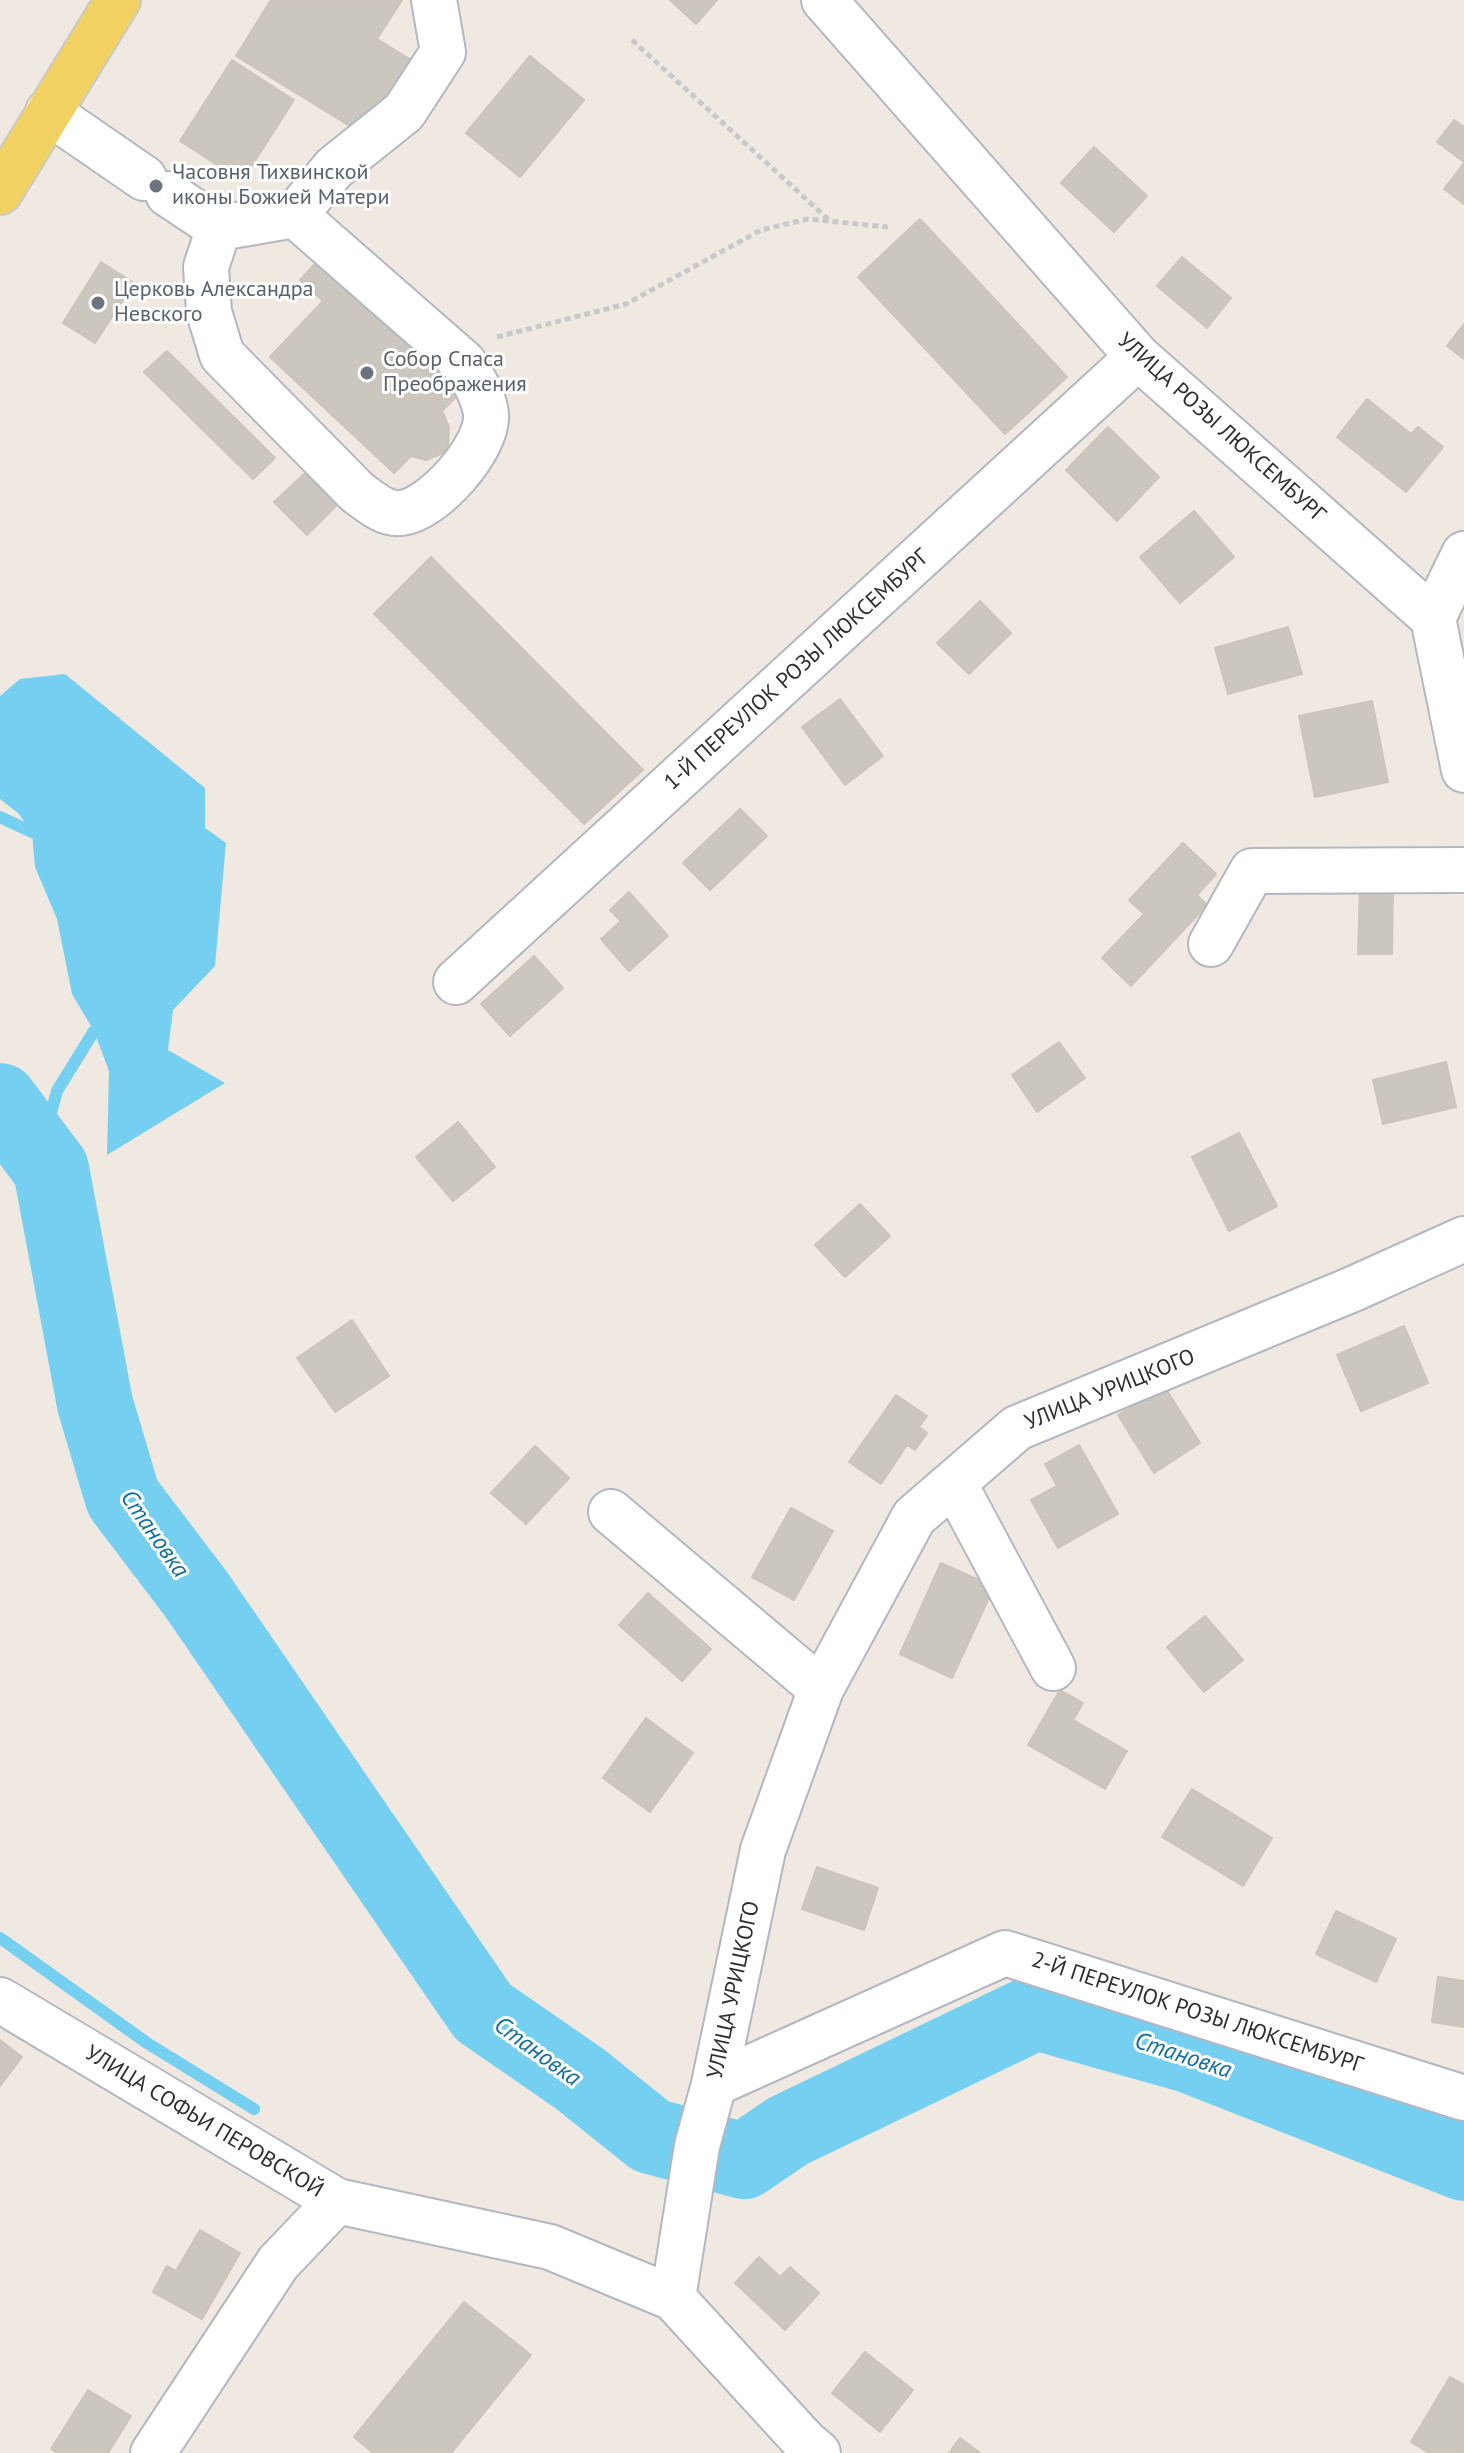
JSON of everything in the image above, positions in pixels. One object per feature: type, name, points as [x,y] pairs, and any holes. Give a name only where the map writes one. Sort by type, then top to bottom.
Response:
[{"type":"main road","points":[[0,192],[118,0]]},
{"type":"street","points":[[48,112],[219,228],[295,215],[334,168],[404,112],[443,52],[434,0]]},
{"type":"street","name":"УЛИЦА РОЗЫ ЛЮКСЕМБУРГ","points":[[824,0],[1138,357],[1433,618]]},
{"type":"street","points":[[219,228],[206,267],[209,312],[222,355],[357,492],[378,507],[400,513],[422,505],[447,485],[482,439],[486,416],[481,394],[464,363],[295,215]]},
{"type":"street","name":"1-Й ПЕРЕУЛОК РОЗЫ ЛЮКСЕМБУРГ","points":[[456,982],[1138,357]]},
{"type":"street","points":[[1464,554],[1433,618],[1464,770]]},
{"type":"street","points":[[1211,944],[1252,871],[1464,870]]},
{"type":"street","name":"УЛИЦА УРИЦКОГО","points":[[673,2298],[697,2146],[714,2084],[763,1850],[821,1689],[914,1517],[1017,1428],[1353,1289],[1464,1239]]},
{"type":"street","points":[[954,1483],[1053,1668]]},
{"type":"street","points":[[611,1512],[821,1689]]},
{"type":"street","name":"2-Й ПЕРЕУЛОК РОЗЫ ЛЮКСЕМБУРГ","points":[[714,2084],[1005,1953],[1464,2098]]},
{"type":"street","name":"УЛИЦА СОФЬИ ПЕРОВСКОЙ","points":[[0,2000],[337,2201],[550,2247],[673,2298],[818,2453]]},
{"type":"street","points":[[153,2453],[278,2263],[337,2201]]},
{"type":"path","points":[[632,40],[831,222]]},
{"type":"path","points":[[450,350],[626,304],[761,230],[808,219],[888,227]]},
{"type":"water","points":[[65,674],[205,788],[205,828],[226,843],[215,966],[173,1010],[168,1050],[225,1083],[107,1155],[109,1071],[94,1031],[72,994],[57,919],[35,867],[32,832],[18,813],[0,799],[0,696],[20,679]]},
{"type":"building","points":[[271,0],[402,0],[377,39],[413,61],[366,136],[236,56]]},
{"type":"building","points":[[670,0],[717,0],[696,24]]},
{"type":"building","points":[[530,56],[584,100],[520,177],[466,133]]},
{"type":"building","points":[[232,60],[294,100],[242,181],[180,141]]},
{"type":"building","points":[[1454,120],[1464,127],[1464,162],[1437,142]]},
{"type":"building","points":[[1094,147],[1147,196],[1114,232],[1061,183]]},
{"type":"building","points":[[1464,163],[1464,204],[1444,189]]},
{"type":"building","points":[[920,219],[1067,377],[1005,434],[858,277]]},
{"type":"building","name":"Собор Спаса Преображения","points":[[324,254],[464,389],[442,411],[449,427],[448,451],[426,460],[411,456],[394,473],[270,357],[323,301],[300,280]]},
{"type":"building","points":[[1182,257],[1231,298],[1207,328],[1157,286]]},
{"type":"building","name":"Церковь Александра Невского","points":[[101,262],[134,283],[95,343],[63,323]]},
{"type":"building","points":[[1464,324],[1464,359],[1447,346]]},
{"type":"building","points":[[167,351],[275,458],[253,479],[144,372]]},
{"type":"building","points":[[1367,399],[1411,434],[1418,427],[1443,447],[1406,492],[1337,437]]},
{"type":"building","points":[[1108,427],[1159,477],[1117,521],[1066,470]]},
{"type":"building","points":[[304,474],[337,505],[307,535],[274,502]]},
{"type":"building","points":[[1194,511],[1234,557],[1180,603],[1140,557]]},
{"type":"building","points":[[431,557],[643,770],[584,824],[374,614]]},
{"type":"building","points":[[980,601],[1011,633],[969,674],[937,643]]},
{"type":"building","points":[[1288,627],[1302,674],[1228,694],[1215,648]]},
{"type":"building","points":[[840,699],[883,756],[845,785],[802,727]]},
{"type":"building","points":[[1372,701],[1388,782],[1315,797],[1299,716]]},
{"type":"building","points":[[740,809],[767,836],[710,890],[683,863]]},
{"type":"building","points":[[1183,843],[1216,874],[1197,895],[1207,905],[1131,986],[1102,958],[1144,914],[1129,900]]},
{"type":"building","points":[[1360,883],[1393,883],[1392,954],[1358,954]]},
{"type":"building","points":[[629,892],[668,936],[629,971],[601,939],[621,921],[610,910]]},
{"type":"building","points":[[534,956],[563,988],[510,1036],[481,1004]]},
{"type":"building","points":[[1059,1042],[1085,1078],[1037,1112],[1012,1075]]},
{"type":"building","points":[[1446,1062],[1456,1107],[1383,1124],[1373,1080]]},
{"type":"building","points":[[458,1122],[495,1167],[453,1201],[416,1157]]},
{"type":"building","points":[[1239,1133],[1277,1206],[1229,1231],[1192,1157]]},
{"type":"building","points":[[860,1204],[890,1236],[845,1277],[815,1245]]},
{"type":"building","points":[[352,1320],[389,1376],[335,1412],[297,1358]]},
{"type":"building","points":[[1404,1326],[1428,1383],[1361,1411],[1337,1355]]},
{"type":"building","points":[[1164,1386],[1200,1443],[1154,1473],[1118,1415]]},
{"type":"building","points":[[896,1395],[927,1416],[919,1427],[927,1433],[915,1450],[907,1445],[881,1484],[849,1462]]},
{"type":"building","points":[[1079,1445],[1118,1514],[1058,1548],[1031,1500],[1057,1486],[1045,1464]]},
{"type":"building","points":[[535,1446],[569,1478],[526,1524],[491,1493]]},
{"type":"building","points":[[791,1508],[833,1531],[794,1600],[752,1577]]},
{"type":"building","points":[[941,1563],[994,1587],[952,1678],[900,1654]]},
{"type":"building","points":[[648,1593],[711,1649],[682,1681],[619,1625]]},
{"type":"building","points":[[1205,1616],[1243,1660],[1204,1692],[1167,1647]]},
{"type":"building","points":[[1060,1690],[1083,1703],[1073,1720],[1127,1751],[1105,1789],[1028,1745]]},
{"type":"building","points":[[646,1718],[693,1753],[650,1812],[603,1778]]},
{"type":"building","points":[[1192,1789],[1272,1838],[1243,1886],[1162,1837]]},
{"type":"building","points":[[817,1867],[878,1888],[864,1930],[802,1909]]},
{"type":"building","points":[[1336,1911],[1396,1939],[1376,1982],[1316,1954]]},
{"type":"building","points":[[1438,1977],[1464,1981],[1464,2027],[1432,2022]]},
{"type":"building","points":[[0,2040],[22,2057],[0,2086]]},
{"type":"building","points":[[200,2230],[240,2253],[202,2319],[153,2292],[167,2266],[176,2271]]},
{"type":"building","points":[[759,2257],[780,2277],[790,2267],[819,2293],[785,2330],[735,2283]]},
{"type":"building","points":[[464,2302],[531,2355],[451,2453],[373,2453],[354,2437]]},
{"type":"building","points":[[865,2352],[913,2390],[880,2432],[832,2393]]},
{"type":"building","points":[[1450,2377],[1464,2385],[1464,2453],[1429,2453],[1411,2442]]},
{"type":"building","points":[[88,2390],[131,2416],[108,2453],[57,2453],[51,2449]]},
{"type":"building","points":[[960,2438],[980,2453],[949,2453]]},
{"type":"waterway","points":[[0,817],[32,832]]},
{"type":"waterway","points":[[40,1154],[57,1091],[94,1031]]},
{"type":"waterway","name":"Становка","points":[[0,1101],[51,1169],[95,1404],[123,1498],[196,1594],[483,2012],[580,2079],[651,2136],[744,2161],[788,2131],[1036,2012],[1189,2055],[1464,2163]]},
{"type":"waterway","points":[[0,1938],[147,2043],[254,2109]]},
{"type":"place","name":"Часовня Тихвинской иконы Божией Матери","points":[[156,186]]},
{"type":"place","name":"Церковь Александра Невского","points":[[98,303]]},
{"type":"place","name":"Собор Спаса Преображения","points":[[367,373]]}]
